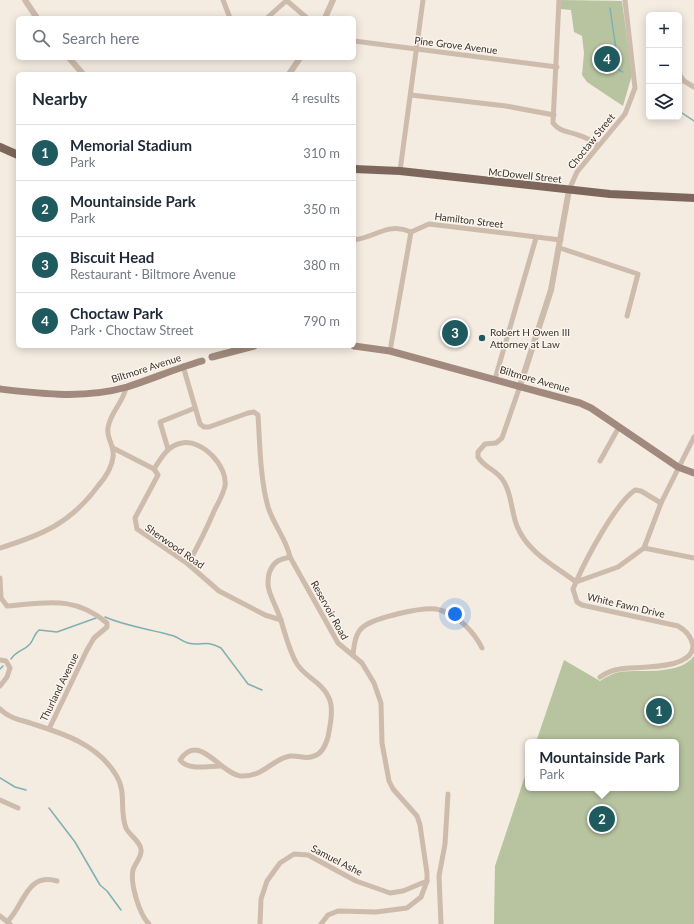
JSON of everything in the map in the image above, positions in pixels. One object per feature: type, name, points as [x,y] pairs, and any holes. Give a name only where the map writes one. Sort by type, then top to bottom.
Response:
[{"type":"main road","points":[[0,147],[16,154]]},
{"type":"main road","name":"McDowell Street","points":[[356,169],[400,171],[569,190],[694,198]]},
{"type":"main road","name":"Biltmore Avenue","points":[[356,346],[390,351],[495,378],[580,403],[619,427],[678,467],[694,474]]},
{"type":"main road","points":[[212,357],[246,348]]},
{"type":"main road","name":"Biltmore Avenue","points":[[0,389],[62,395],[81,395],[126,387],[183,366],[202,361]]},
{"type":"street","points":[[25,0],[36,16]]},
{"type":"street","points":[[223,0],[229,16]]},
{"type":"street","points":[[269,16],[286,0],[305,16]]},
{"type":"street","points":[[326,16],[333,0]]},
{"type":"street","points":[[400,171],[423,0]]},
{"type":"street","points":[[559,0],[557,67],[553,124],[558,130],[577,134],[589,139],[598,146]]},
{"type":"street","name":"Choctaw Street","points":[[520,386],[550,292],[560,248],[569,190],[576,172],[625,114],[635,88],[625,0]]},
{"type":"street","name":"Pine Grove Avenue","points":[[356,41],[557,67]]},
{"type":"street","points":[[71,60],[81,72]]},
{"type":"street","points":[[290,72],[299,60]]},
{"type":"street","points":[[682,78],[694,87]]},
{"type":"street","points":[[411,95],[506,106],[554,115]]},
{"type":"street","name":"Hamilton Street","points":[[411,232],[429,224],[561,240]]},
{"type":"street","points":[[356,239],[388,228],[398,228],[411,232],[390,351]]},
{"type":"street","points":[[495,378],[536,238]]},
{"type":"street","points":[[560,248],[638,274],[627,316]]},
{"type":"street","points":[[168,449],[160,422],[195,408],[183,366]]},
{"type":"street","points":[[520,386],[502,438],[496,444],[485,444],[478,452],[478,457],[484,464],[498,473],[504,482],[509,492],[517,526],[529,546],[576,582],[607,526],[629,494],[635,490],[641,491],[661,503]]},
{"type":"street","points":[[0,548],[33,537],[58,524],[78,510],[106,475],[113,460],[113,448],[107,433],[108,428],[111,416],[123,398],[126,387]]},
{"type":"street","name":"Reservoir Road","points":[[195,408],[200,424],[204,427],[209,427],[248,413],[254,412],[258,415],[268,505],[274,524],[288,545],[290,557],[338,643],[362,663],[374,683],[381,703],[382,743],[390,781],[393,789],[417,816],[423,844],[426,881],[421,897],[407,908],[376,912],[338,911],[328,915],[321,924]]},
{"type":"street","points":[[600,461],[619,427]]},
{"type":"street","points":[[694,437],[661,503],[644,548],[694,558]]},
{"type":"street","points":[[113,448],[154,469],[168,449],[182,442],[196,445],[213,458],[225,479],[223,492],[204,534],[188,564]]},
{"type":"street","name":"Sherwood Road","points":[[154,469],[158,475],[157,480],[135,518],[135,526],[138,531],[188,564],[219,591],[265,615],[281,620]]},
{"type":"street","name":"White Fawn Drive","points":[[600,677],[619,668],[673,665],[686,660],[692,652],[692,642],[685,630],[678,626],[582,605],[577,602],[573,594],[576,582],[618,567],[644,548]]},
{"type":"street","points":[[221,766],[189,768],[184,766],[180,760],[184,753],[193,750],[206,753],[221,766],[239,776],[253,775],[264,771],[274,763],[290,756],[305,758],[315,756],[323,749],[332,709],[330,700],[321,685],[305,674],[297,664],[289,649],[281,620],[268,585],[270,570],[277,561],[290,557]]},
{"type":"street","name":"Thurland Avenue","points":[[0,578],[1,598],[7,606],[68,602],[96,613],[106,623],[107,627],[94,638],[90,644],[49,729],[98,752],[108,764],[122,786],[123,816],[126,827],[142,851],[134,867],[133,883],[139,908],[148,924]]},
{"type":"street","points":[[354,656],[354,646],[362,627],[372,622],[415,610],[430,608],[440,610],[468,627],[475,634],[482,648]]},
{"type":"street","points":[[0,660],[6,662],[10,668],[7,677],[0,686]]},
{"type":"street","points":[[0,709],[14,718],[49,729]]},
{"type":"street","points":[[441,924],[439,882],[445,844],[448,794]]},
{"type":"street","points":[[0,800],[18,808]]},
{"type":"street","name":"Samuel Ashe","points":[[260,924],[261,899],[267,881],[280,863],[294,854],[308,855],[356,881],[390,893],[403,891],[426,881]]},
{"type":"street","points":[[0,916],[9,923],[34,884],[48,879],[57,881]]},
{"type":"green space","points":[[561,0],[622,1],[632,75],[623,106],[587,82],[582,75],[584,53],[582,36],[574,32],[571,10],[560,9]]},
{"type":"green space","points":[[694,656],[694,924],[494,924],[495,866],[525,776],[525,791],[679,791],[679,739],[537,739],[564,660],[600,681],[615,673],[670,669],[679,667]]},
{"type":"waterway","points":[[610,8],[619,70],[623,72]]},
{"type":"waterway","points":[[682,113],[694,121]]},
{"type":"waterway","points":[[105,617],[122,623],[174,636],[184,642],[192,644],[216,645],[221,648],[248,684],[262,690]]},
{"type":"waterway","points":[[11,659],[30,644],[39,630],[57,632],[96,618]]},
{"type":"waterway","points":[[0,669],[3,666]]},
{"type":"waterway","points":[[0,778],[15,787],[26,790]]},
{"type":"waterway","points":[[49,808],[75,842],[100,885],[107,891],[121,910]]},
{"type":"place","name":"Choctaw Park","points":[[607,59]]},
{"type":"place","name":"Biscuit Head","points":[[455,333]]},
{"type":"place","name":"Robert H Owen III Attorney at Law","points":[[482,338]]},
{"type":"place","name":"Memorial Stadium","points":[[659,711]]},
{"type":"place","name":"Mountainside Park","points":[[602,819]]}]
